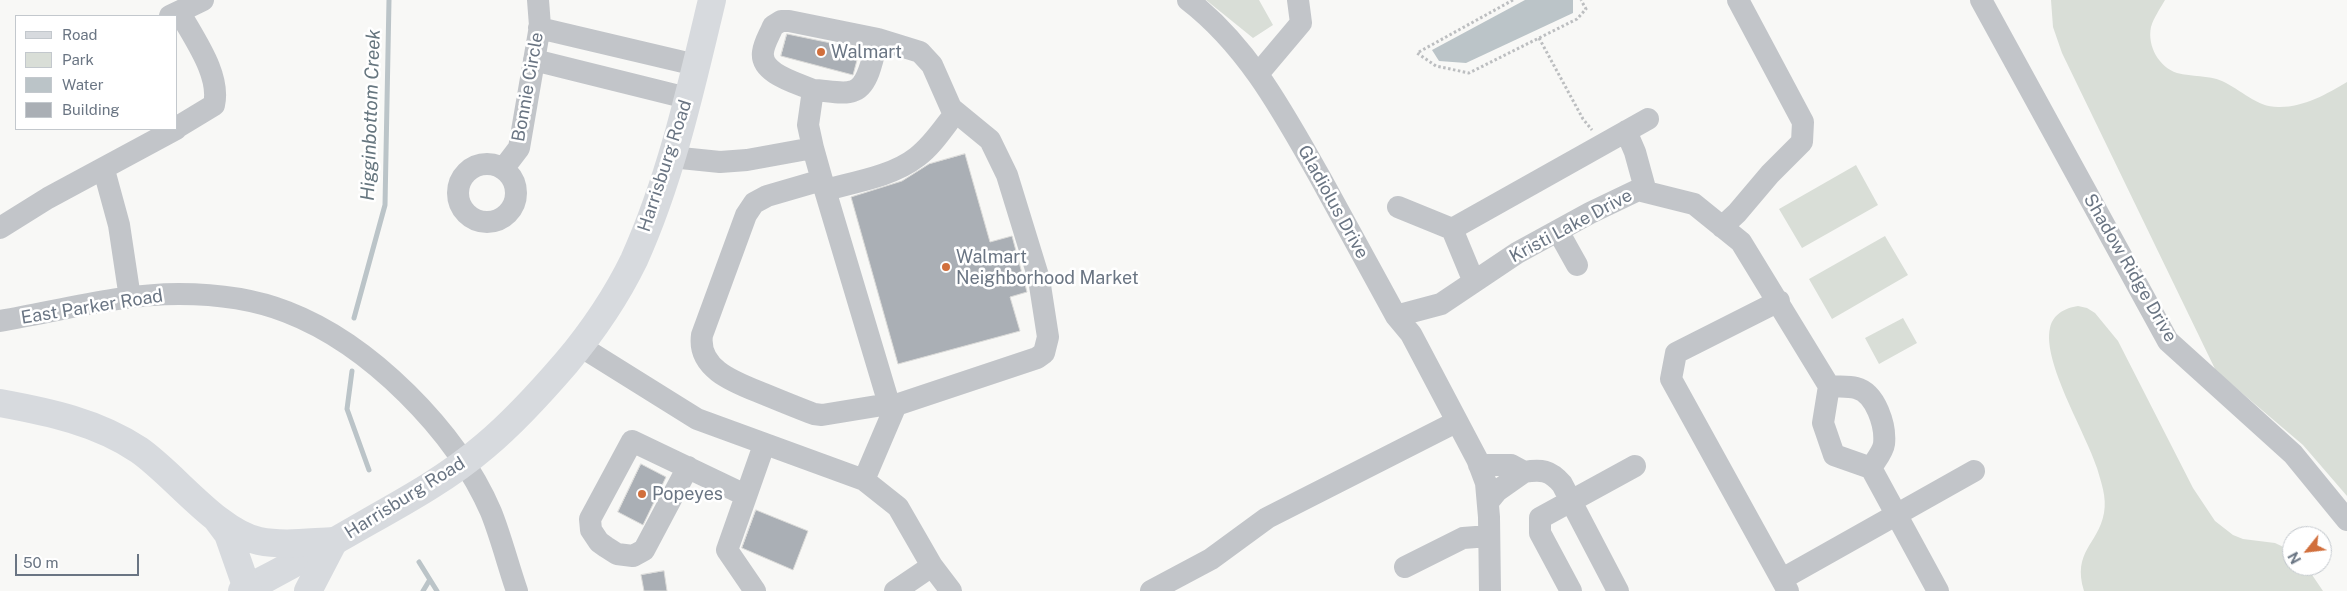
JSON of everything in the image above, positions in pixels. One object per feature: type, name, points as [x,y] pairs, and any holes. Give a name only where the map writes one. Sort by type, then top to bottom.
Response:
[{"type":"main road","name":"Harrisburg Road","points":[[246,590],[422,491],[463,463],[486,446],[535,400],[580,346],[604,312],[633,261],[656,205],[671,157],[712,0]]},
{"type":"main road","points":[[0,403],[50,412],[110,434],[138,449],[156,463],[215,517],[239,533],[258,541],[281,543],[334,541],[308,591]]},
{"type":"main road","points":[[215,517],[228,534],[246,590]]},
{"type":"street","points":[[175,14],[203,0]]},
{"type":"street","name":"Bonnie Circle","points":[[502,169],[519,148],[539,28],[538,0]]},
{"type":"street","name":"Gladiolus Drive","points":[[1188,0],[1226,35],[1258,74],[1280,106],[1396,316],[1411,334],[1479,465],[1486,483],[1488,502],[1490,591]]},
{"type":"street","points":[[1258,74],[1300,23],[1298,0]]},
{"type":"street","points":[[1722,227],[1802,142],[1803,122],[1738,0]]},
{"type":"street","name":"Shadow Ridge Drive","points":[[1981,0],[2168,341],[2293,454],[2347,520]]},
{"type":"street","points":[[178,19],[209,68],[217,94],[214,105],[178,128]]},
{"type":"street","points":[[878,39],[866,79],[860,87],[852,92],[813,90],[776,74],[766,63],[763,53],[773,26],[781,21],[789,20],[878,39],[920,52],[932,65],[951,108],[956,112],[990,140],[1007,175],[1039,279],[1048,338],[1044,353],[1037,358],[892,404],[822,415],[814,414],[730,380],[716,371],[706,357],[701,345],[702,335],[746,216],[754,203],[767,196],[884,173],[917,158],[956,112]]},
{"type":"street","points":[[539,28],[696,65]]},
{"type":"street","points":[[534,60],[687,98]]},
{"type":"street","points":[[813,90],[808,125],[813,148],[892,404],[864,480]]},
{"type":"street","points":[[1452,229],[1648,119]]},
{"type":"street","points":[[0,228],[48,198],[104,170],[174,130]]},
{"type":"street","points":[[1626,131],[1636,152],[1646,192]]},
{"type":"street","points":[[671,157],[720,162],[747,160],[813,148]]},
{"type":"street","points":[[104,170],[119,225],[130,298]]},
{"type":"street","name":"Kristi Lake Drive","points":[[1396,316],[1441,304],[1517,254],[1638,190],[1694,204],[1741,242],[1779,301],[1829,386]]},
{"type":"street","points":[[1398,207],[1452,229],[1474,282]]},
{"type":"street","points":[[1558,231],[1577,265]]},
{"type":"street","name":"East Parker Road","points":[[0,321],[130,298],[179,294],[235,298],[287,312],[346,342],[396,382],[435,425],[463,463],[490,512],[517,591]]},
{"type":"street","points":[[1779,301],[1676,353],[1671,379],[1785,585],[1897,515],[1974,471]]},
{"type":"street","points":[[580,346],[697,419],[864,480],[898,507],[932,566],[950,591]]},
{"type":"street","points":[[1871,468],[1884,445],[1883,428],[1871,398],[1858,388],[1829,386],[1823,422],[1834,455],[1871,468],[1938,591]]},
{"type":"street","points":[[1151,591],[1211,559],[1267,518],[1456,422]]},
{"type":"street","points":[[683,465],[644,550],[632,556],[617,554],[599,542],[591,530],[590,519],[632,441],[745,494]]},
{"type":"street","points":[[754,591],[727,550],[745,494],[764,445]]},
{"type":"street","points":[[1479,465],[1511,465],[1524,472]]},
{"type":"street","points":[[1571,591],[1540,533],[1540,518],[1635,466]]},
{"type":"street","points":[[1488,502],[1497,491],[1524,472],[1540,469],[1553,474],[1562,484],[1618,591]]},
{"type":"street","points":[[1405,567],[1462,538],[1489,536]]},
{"type":"street","points":[[895,591],[932,566]]},
{"type":"path","points":[[1513,0],[1417,52],[1436,66],[1469,74],[1577,19],[1586,9],[1581,0]]},
{"type":"path","points":[[1539,38],[1583,118],[1603,144]]},
{"type":"green space","points":[[1206,0],[1259,0],[1273,25],[1253,38]]},
{"type":"green space","points":[[2051,0],[2165,0],[2154,20],[2150,34],[2153,48],[2160,61],[2177,73],[2222,81],[2264,105],[2280,107],[2298,105],[2323,95],[2347,82],[2347,496],[2303,445],[2216,371],[2062,53],[2053,27]]},
{"type":"green space","points":[[1856,165],[1878,205],[1802,248],[1779,209]]},
{"type":"green space","points":[[1885,236],[1908,275],[1832,319],[1809,279]]},
{"type":"green space","points":[[2078,306],[2087,308],[2095,313],[2118,341],[2193,488],[2215,521],[2233,535],[2243,539],[2275,543],[2282,546],[2282,576],[2313,576],[2323,591],[2084,591],[2081,577],[2083,557],[2101,524],[2105,507],[2102,484],[2097,468],[2066,398],[2052,359],[2049,342],[2050,328],[2057,315],[2069,308]]},
{"type":"green space","points":[[1903,318],[1917,343],[1879,364],[1865,338]]},
{"type":"water","points":[[1525,0],[1573,0],[1573,13],[1466,63],[1439,61],[1432,50]]},
{"type":"building","name":"Walmart","points":[[787,34],[860,49],[853,75],[781,56]]},
{"type":"building","name":"Walmart Neighborhood Market","points":[[965,154],[990,242],[1012,236],[1027,292],[1010,297],[1020,331],[898,364],[851,197],[902,181],[929,164]]},
{"type":"building","name":"Popeyes","points":[[641,464],[666,477],[643,525],[618,512]]},
{"type":"building","points":[[756,510],[808,531],[793,570],[742,548]]},
{"type":"building","points":[[664,571],[667,591],[644,591],[641,575]]},
{"type":"waterway","name":"Higginbottom Creek","points":[[354,318],[385,205],[389,0]]},
{"type":"waterway","name":"Higginbottom Creek","points":[[352,371],[347,409],[369,470]]},
{"type":"waterway","name":"Higginbottom Creek","points":[[419,562],[437,591]]},
{"type":"waterway","name":"Higginbottom Creek","points":[[423,591],[429,581]]},
{"type":"place","name":"Walmart","points":[[821,52]]},
{"type":"place","name":"Walmart Neighborhood Market","points":[[946,267]]},
{"type":"place","name":"Popeyes","points":[[642,494]]}]
